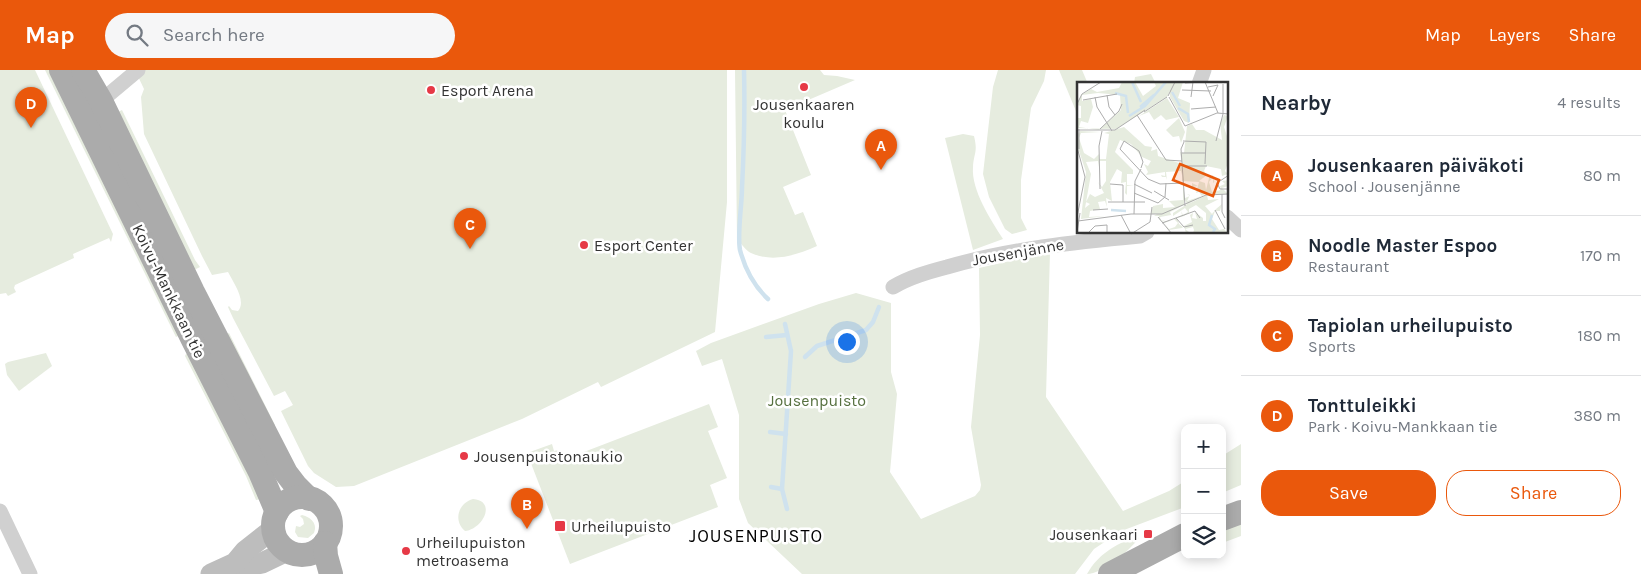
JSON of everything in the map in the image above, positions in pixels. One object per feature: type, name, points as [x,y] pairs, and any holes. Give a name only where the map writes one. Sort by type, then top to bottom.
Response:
[{"type":"main road","name":"Koivu-Mankkaan tie","points":[[61,70],[192,340],[260,472],[275,521]]},
{"type":"main road","name":"Koivu-Mankkaan tie","points":[[83,70],[101,101],[193,292],[286,473],[309,499]]},
{"type":"main road","points":[[288,551],[296,554],[309,554],[320,548],[328,538],[330,527],[328,514],[317,502],[303,498],[291,500],[281,507],[275,521],[278,542],[288,551],[303,574]]},
{"type":"main road","points":[[1226,518],[1241,512]]},
{"type":"main road","points":[[1110,574],[1181,537]]},
{"type":"main road","points":[[325,543],[331,574]]},
{"type":"street","points":[[101,101],[138,70]]},
{"type":"street","points":[[1200,82],[1204,70]]},
{"type":"street","points":[[1228,218],[1241,230]]},
{"type":"street","name":"Jousenjänne","points":[[893,287],[909,277],[976,259],[1037,248],[1140,236],[1144,234]]},
{"type":"street","points":[[0,511],[30,574]]},
{"type":"street","points":[[211,574],[235,563],[275,521]]},
{"type":"street","points":[[235,563],[248,566],[288,551]]},
{"type":"green space","points":[[0,70],[35,70],[113,234],[111,242],[109,238],[73,254],[74,258],[15,285],[16,292],[8,296],[6,293],[0,294]]},
{"type":"green space","points":[[45,70],[56,70],[184,333],[176,337]]},
{"type":"green space","points":[[135,70],[727,70],[727,202],[715,332],[601,387],[598,382],[522,419],[354,486],[336,487],[314,473],[308,466],[281,411],[293,405],[285,391],[274,396],[233,318],[228,307],[238,311],[241,302],[228,272],[212,275],[202,256],[144,134],[141,97],[144,89]]},
{"type":"green space","points":[[735,70],[820,70],[824,75],[855,80],[785,110],[811,175],[783,187],[795,215],[803,212],[817,246],[793,255],[776,258],[759,256],[749,252],[737,239]]},
{"type":"green space","points":[[998,70],[1046,70],[1044,81],[1031,108],[1021,180],[1021,218],[1027,230],[1012,234],[1005,229],[989,197],[983,174],[993,87]]},
{"type":"green space","points":[[1059,70],[1082,70],[1087,82],[1077,82],[1077,114]]},
{"type":"green space","points":[[1151,74],[1155,82],[1134,82],[1135,77]]},
{"type":"green space","points":[[122,110],[200,267],[194,270],[118,112]]},
{"type":"green space","points":[[963,134],[974,136],[976,149],[973,176],[975,185],[978,195],[1003,239],[973,250],[945,138]]},
{"type":"green space","name":"Jousenpuisto","points":[[1050,252],[1046,397],[1123,511],[1169,491],[1181,484],[1181,509],[1124,530],[1109,539],[1094,549],[1075,574],[802,574],[748,523],[739,499],[739,415],[722,359],[702,366],[696,351],[711,343],[819,304],[856,293],[891,303],[891,372],[897,394],[890,472],[921,519],[975,496],[980,490],[981,485],[971,427],[980,335],[979,268]]},
{"type":"green space","points":[[229,333],[275,425],[270,428],[225,335]]},
{"type":"green space","points":[[192,351],[261,499],[256,500],[246,476],[185,356]]},
{"type":"green space","points":[[46,353],[52,366],[19,391],[7,375],[5,364]]},
{"type":"green space","points":[[709,404],[718,427],[708,431],[727,478],[710,485],[718,507],[570,564],[527,453],[552,444],[554,451],[559,450],[563,460]]},
{"type":"green space","points":[[1241,444],[1241,485],[1226,491],[1226,469],[1226,453]]},
{"type":"green space","points":[[473,499],[480,501],[484,505],[486,509],[485,515],[477,525],[465,531],[459,522],[459,513],[464,504]]},
{"type":"green space","points":[[300,516],[311,519],[315,527],[314,533],[308,538],[298,537],[295,532],[296,526],[300,527],[304,524]]},
{"type":"green space","points":[[1241,521],[1241,536],[1226,542],[1226,530]]},
{"type":"green space","points":[[1136,536],[1139,538],[1129,549],[1108,566],[1087,574],[1096,561],[1108,551]]},
{"type":"waterway","points":[[744,70],[744,144],[739,243],[742,257],[750,276],[768,299]]},
{"type":"waterway","points":[[805,357],[817,346],[866,330],[873,322],[879,307]]},
{"type":"waterway","points":[[785,324],[791,351],[782,489],[787,509]]},
{"type":"waterway","points":[[766,337],[787,335]]},
{"type":"waterway","points":[[770,432],[786,434]]},
{"type":"waterway","points":[[771,487],[782,489]]},
{"type":"place","name":"Jousenkaaren koulu","points":[[804,87]]},
{"type":"place","name":"Esport Arena","points":[[431,90]]},
{"type":"place","name":"Tonttuleikki","points":[[31,128]]},
{"type":"place","name":"Jousenkaaren päiväkoti","points":[[881,170]]},
{"type":"place","name":"Esport Center","points":[[584,245]]},
{"type":"place","name":"Tapiolan urheilupuisto","points":[[470,249]]},
{"type":"place","name":"Jousenpuistonaukio","points":[[464,456]]},
{"type":"place","name":"Urheilupuisto","points":[[560,526]]},
{"type":"place","name":"Noodle Master Espoo","points":[[527,529]]},
{"type":"place","name":"Jousenkaari","points":[[1148,534]]},
{"type":"place","name":"Urheilupuiston metroasema","points":[[406,551]]},
{"type":"district","name":"JOUSENPUISTO","points":[[756,536]]}]
